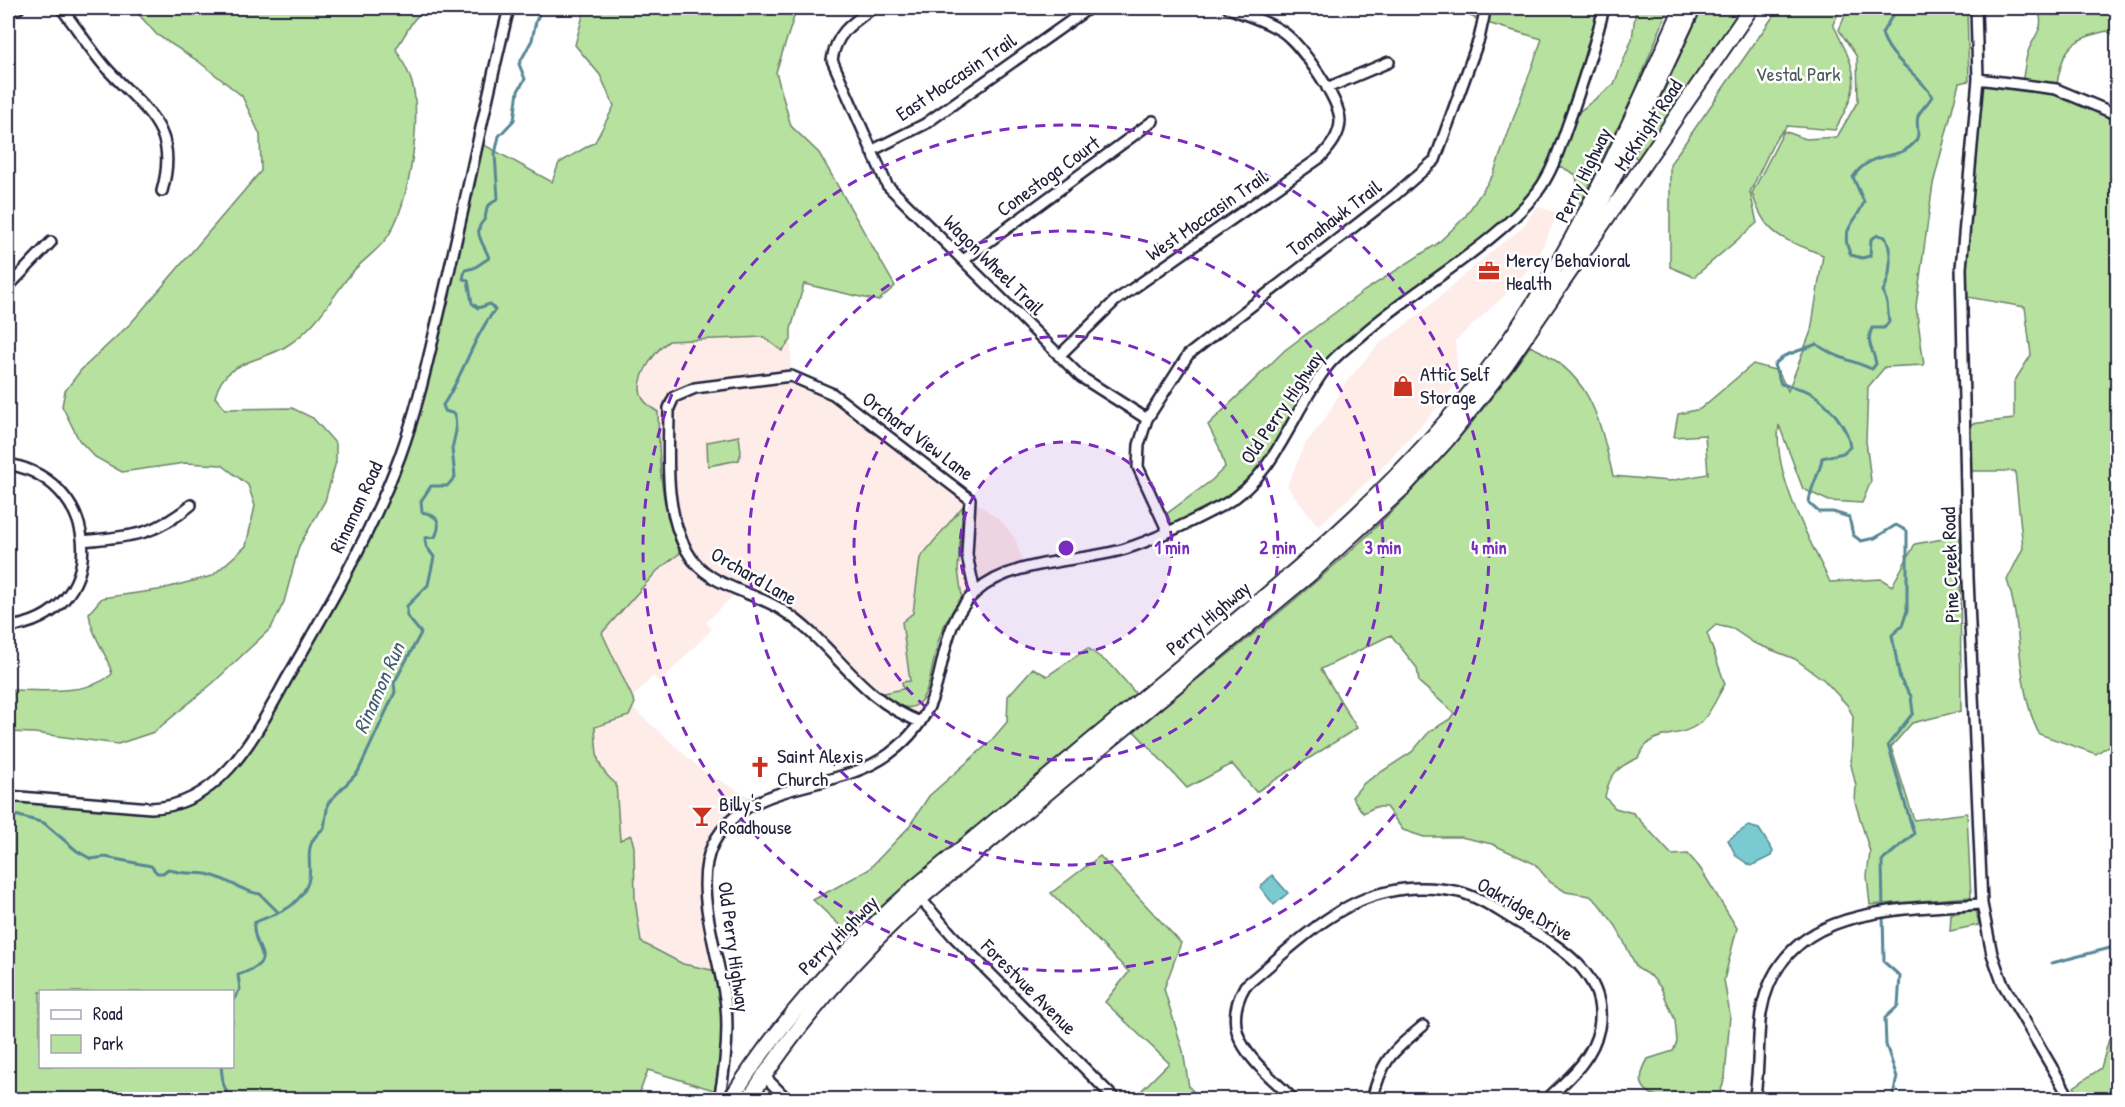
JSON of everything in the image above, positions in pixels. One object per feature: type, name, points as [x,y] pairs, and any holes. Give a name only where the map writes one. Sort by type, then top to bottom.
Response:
[{"type":"highway","name":"Perry Highway","points":[[730,1100],[788,1017],[821,978],[897,904],[1326,545],[1395,480],[1438,432],[1496,360],[1562,259],[1607,174],[1682,8]]},
{"type":"highway","name":"McKnight Road","points":[[1555,292],[1751,8]]},
{"type":"highway","name":"Perry Highway","points":[[748,1100],[800,1026],[840,978],[920,898],[1357,533],[1410,480],[1467,416],[1505,366],[1555,292]]},
{"type":"main road","name":"Perry Highway","points":[[1555,292],[1611,186],[1694,8]]},
{"type":"street","points":[[8,11],[19,8]]},
{"type":"street","points":[[61,8],[103,63],[158,123],[165,141],[167,157],[162,191]]},
{"type":"street","name":"Rinaman Road","points":[[8,796],[151,808],[173,807],[188,802],[211,787],[252,738],[343,576],[382,498],[400,453],[428,360],[509,8]]},
{"type":"street","name":"Wagon Wheel Trail","points":[[873,8],[842,31],[837,39],[832,60],[887,185],[965,259],[1091,386],[1147,419]]},
{"type":"street","name":"East Moccasin Trail","points":[[871,151],[925,124],[1089,8]]},
{"type":"street","name":"West Moccasin Trail","points":[[1059,356],[1115,301],[1321,157],[1338,132],[1340,120],[1327,88],[1284,33],[1227,8]]},
{"type":"street","name":"Tomahawk Trail","points":[[1147,419],[1188,355],[1395,195],[1435,160],[1479,39],[1484,16],[1483,8]]},
{"type":"street","name":"Old Perry Highway","points":[[719,1100],[726,1056],[727,1026],[724,992],[706,895],[706,867],[714,843],[729,822],[749,805],[777,794],[859,772],[899,747],[920,722],[932,699],[946,637],[954,618],[975,593],[1013,570],[1080,560],[1126,548],[1168,532],[1229,502],[1250,485],[1267,465],[1328,365],[1373,325],[1487,240],[1519,212],[1539,190],[1556,158],[1594,48],[1604,8]]},
{"type":"street","name":"Pine Creek Road","points":[[1976,8],[1978,79],[1961,268],[1968,578],[1982,904],[1992,954],[2002,982],[2071,1100]]},
{"type":"street","points":[[1327,88],[1371,67],[1389,62]]},
{"type":"street","points":[[1978,79],[2056,89],[2118,115]]},
{"type":"street","name":"Conestoga Court","points":[[965,259],[1153,122]]},
{"type":"street","points":[[8,287],[51,242]]},
{"type":"street","name":"Orchard Lane","points":[[791,376],[695,388],[678,393],[669,408],[672,504],[676,525],[693,562],[722,583],[761,598],[784,611],[872,695],[895,712],[920,722]]},
{"type":"street","name":"Orchard View Lane","points":[[791,376],[833,394],[970,499],[967,555],[975,593]]},
{"type":"street","points":[[1147,419],[1139,445],[1138,467],[1168,532]]},
{"type":"street","points":[[8,464],[38,474],[60,490],[74,509],[83,541],[79,573],[66,596],[42,616],[8,627]]},
{"type":"street","points":[[83,541],[152,531],[172,521],[191,505]]},
{"type":"street","name":"Oakridge Drive","points":[[1294,1100],[1239,1043],[1234,1027],[1239,998],[1245,986],[1354,902],[1386,892],[1420,886],[1461,893],[1497,910],[1567,952],[1582,969],[1595,991],[1599,1009],[1599,1028],[1591,1049],[1580,1067],[1546,1100]]},
{"type":"street","name":"Forestvue Avenue","points":[[920,898],[953,936],[1116,1100]]},
{"type":"street","points":[[1754,1100],[1759,1073],[1761,1013],[1766,996],[1782,963],[1806,938],[1823,927],[1851,917],[1982,904]]},
{"type":"street","points":[[1372,1100],[1383,1064],[1389,1055],[1423,1026]]},
{"type":"street","points":[[753,1065],[788,1100]]},
{"type":"shaded area","points":[[1537,206],[1558,214],[1535,262],[1505,295],[1455,341],[1458,379],[1446,398],[1379,471],[1318,526],[1287,486],[1305,444],[1325,419],[1346,382],[1380,343],[1414,319],[1521,229]]},
{"type":"shaded area","points":[[763,337],[782,351],[791,340],[791,376],[833,394],[1001,521],[1015,538],[1025,568],[999,576],[954,618],[932,699],[920,722],[895,712],[799,624],[739,590],[706,622],[712,629],[659,683],[653,676],[633,697],[602,633],[657,571],[680,553],[668,525],[661,489],[658,413],[643,400],[640,392],[640,382],[658,348],[669,341],[693,338]]},
{"type":"shaded area","points":[[633,708],[703,771],[757,801],[723,829],[705,876],[721,972],[683,964],[641,943],[635,899],[634,847],[620,841],[616,784],[602,773],[597,760],[595,727],[629,716]]},
{"type":"green space","points":[[133,8],[425,8],[413,21],[396,49],[413,86],[416,115],[411,168],[402,204],[390,233],[354,271],[305,332],[285,347],[234,369],[219,385],[215,397],[225,409],[292,408],[313,418],[336,444],[336,462],[325,501],[299,546],[284,602],[271,628],[213,683],[154,732],[118,744],[34,733],[8,732],[8,690],[77,689],[102,681],[112,674],[93,629],[89,613],[102,598],[158,590],[212,576],[246,546],[255,506],[248,485],[222,465],[185,463],[122,472],[95,457],[79,440],[62,406],[65,391],[81,370],[131,323],[261,171],[260,135],[242,96],[198,61],[157,35]]},
{"type":"green space","points":[[585,8],[800,8],[796,11],[776,72],[791,126],[819,153],[895,286],[878,301],[804,284],[791,329],[791,340],[782,351],[763,337],[669,341],[657,351],[640,384],[643,399],[658,412],[662,484],[668,519],[680,553],[657,571],[602,633],[635,703],[629,716],[595,727],[597,752],[600,765],[616,784],[620,840],[631,835],[634,847],[635,899],[641,942],[683,964],[721,972],[724,991],[720,1092],[648,1070],[637,1100],[8,1099],[8,796],[151,808],[196,798],[252,738],[343,576],[400,454],[479,142],[552,182],[559,163],[595,142],[614,106],[600,75],[575,45]]},
{"type":"green space","points":[[1450,8],[1604,8],[1574,106],[1580,111],[1614,84],[1632,39],[1636,8],[1665,8],[1668,10],[1631,101],[1580,204],[1576,175],[1562,167],[1552,168],[1519,212],[1328,365],[1250,485],[1168,532],[1161,518],[1212,480],[1225,467],[1219,447],[1208,425],[1285,350],[1364,291],[1437,244],[1465,217],[1493,175],[1542,39],[1487,23]]},
{"type":"green space","points":[[1702,8],[1743,8],[1639,160],[1634,156]]},
{"type":"green space","name":"Vestal Park","points":[[1779,8],[1841,8],[1833,24],[1852,66],[1854,77],[1850,99],[1835,130],[1787,126],[1775,140],[1750,192],[1757,223],[1694,277],[1670,267],[1670,164]]},
{"type":"green space","points":[[1848,8],[1967,8],[1969,81],[1959,83],[1933,184],[1916,306],[1924,365],[1885,367],[1868,387],[1866,441],[1871,481],[1862,503],[1829,501],[1803,489],[1779,425],[1778,444],[1781,464],[1794,505],[1830,582],[1881,579],[1892,586],[1915,544],[1960,536],[1961,711],[1912,723],[1891,747],[1914,820],[1967,813],[1971,897],[1870,905],[1867,876],[1870,852],[1855,802],[1856,786],[1851,765],[1853,716],[1847,705],[1824,680],[1795,659],[1754,643],[1733,629],[1716,625],[1707,633],[1725,684],[1710,710],[1700,723],[1691,729],[1658,737],[1651,741],[1638,758],[1619,768],[1609,783],[1605,797],[1615,808],[1633,813],[1672,855],[1688,854],[1700,868],[1737,928],[1724,980],[1730,1015],[1725,1078],[1718,1099],[1690,1100],[1660,1097],[1649,1093],[1643,1086],[1642,1075],[1648,1059],[1673,1051],[1677,1042],[1675,1020],[1661,988],[1652,977],[1637,968],[1616,926],[1598,903],[1590,896],[1566,892],[1550,882],[1535,864],[1492,844],[1461,837],[1424,837],[1403,830],[1386,807],[1375,807],[1363,813],[1352,797],[1364,783],[1412,752],[1429,732],[1450,719],[1454,713],[1419,682],[1417,668],[1391,635],[1321,669],[1357,728],[1256,792],[1232,764],[1187,788],[1134,731],[1310,587],[1377,526],[1457,441],[1530,346],[1567,369],[1579,383],[1597,416],[1613,476],[1669,481],[1708,474],[1705,435],[1674,437],[1678,414],[1700,409],[1753,364],[1778,371],[1788,391],[1811,331],[1823,255],[1787,240],[1770,228],[1757,208],[1752,193],[1784,131],[1806,139],[1837,137],[1858,101],[1857,57],[1839,30]]},
{"type":"green space","points":[[2037,8],[2117,8],[2117,37],[2107,31],[2083,38],[2075,43],[2069,49],[2061,65],[2056,89],[2117,115],[2118,739],[2096,754],[2039,734],[2026,696],[2016,618],[2007,580],[2023,548],[2015,471],[1971,471],[1970,424],[2014,419],[2014,382],[2031,355],[2025,307],[1961,296],[1978,79],[2022,83],[2029,49],[2039,30],[2041,20]]},
{"type":"green space","points":[[739,436],[741,452],[739,460],[708,466],[707,442]]},
{"type":"green space","points":[[963,506],[958,570],[962,597],[942,630],[928,686],[923,697],[916,705],[907,708],[893,703],[876,691],[884,693],[903,689],[902,682],[910,681],[902,622],[913,613],[920,558]]},
{"type":"green space","points":[[1088,648],[1113,667],[1137,695],[893,899],[852,937],[813,900],[868,870],[908,828],[929,796],[990,742],[1007,722],[1008,696],[1033,668],[1047,676]]},
{"type":"green space","points":[[1100,856],[1181,943],[1164,989],[1183,1051],[1189,1087],[1201,1099],[1133,1099],[1169,1063],[1105,1002],[1129,972],[1051,893]]},
{"type":"green space","points":[[1976,910],[1979,925],[1950,931],[1951,914]]},
{"type":"green space","points":[[2117,1031],[2117,1099],[2081,1099],[2074,1087],[2101,1068],[2109,1039]]},
{"type":"water","points":[[1748,826],[1759,829],[1773,851],[1771,856],[1751,866],[1736,856],[1728,840]]},
{"type":"water","points":[[1272,875],[1288,893],[1274,905],[1260,887]]},
{"type":"waterway","name":"Rinamon Run","points":[[234,999],[240,989],[238,975],[251,970],[262,959],[254,932],[254,923],[288,908],[303,893],[310,873],[310,846],[324,828],[328,803],[358,772],[395,692],[394,683],[421,633],[407,616],[407,606],[428,585],[434,557],[426,546],[425,538],[435,537],[438,528],[437,520],[432,515],[422,512],[421,501],[431,486],[447,486],[455,477],[452,449],[456,431],[455,414],[445,411],[443,405],[480,333],[495,310],[490,304],[478,308],[472,303],[468,280],[463,279],[465,270],[474,268],[489,258],[480,238],[479,228],[485,219],[487,207],[498,198],[495,154],[499,136],[514,120],[518,91],[525,79],[519,64],[532,40],[536,21],[542,8]]},
{"type":"waterway","points":[[1892,1100],[1897,1077],[1886,1045],[1885,1018],[1898,1006],[1900,976],[1884,962],[1882,861],[1914,834],[1888,745],[1913,713],[1911,696],[1900,679],[1892,635],[1902,626],[1907,611],[1907,531],[1896,525],[1875,538],[1861,541],[1853,535],[1849,517],[1833,512],[1819,512],[1809,503],[1822,458],[1843,453],[1850,447],[1849,439],[1835,415],[1816,396],[1799,388],[1781,384],[1774,365],[1784,356],[1817,344],[1835,355],[1872,369],[1876,364],[1869,338],[1872,328],[1884,328],[1889,322],[1883,291],[1889,271],[1890,257],[1885,237],[1878,235],[1871,239],[1870,256],[1862,258],[1851,255],[1847,246],[1847,233],[1864,202],[1853,177],[1868,162],[1901,152],[1914,143],[1918,137],[1918,116],[1932,96],[1897,59],[1882,33],[1897,8]]},
{"type":"waterway","points":[[8,813],[44,823],[77,851],[91,859],[105,857],[151,866],[157,873],[163,873],[168,869],[213,876],[260,894],[277,911]]},
{"type":"waterway","points":[[2052,963],[2118,946]]},
{"type":"waterway","name":"Rinamon Run","points":[[221,1068],[223,1083],[230,1100]]},
{"type":"place","name":"Mercy Behavioral Health","points":[[1489,271]]},
{"type":"place","name":"Attic Self Storage","points":[[1403,386]]},
{"type":"place","name":"Saint Alexis Church","points":[[760,767]]},
{"type":"place","name":"Billy's Roadhouse","points":[[702,816]]}]
